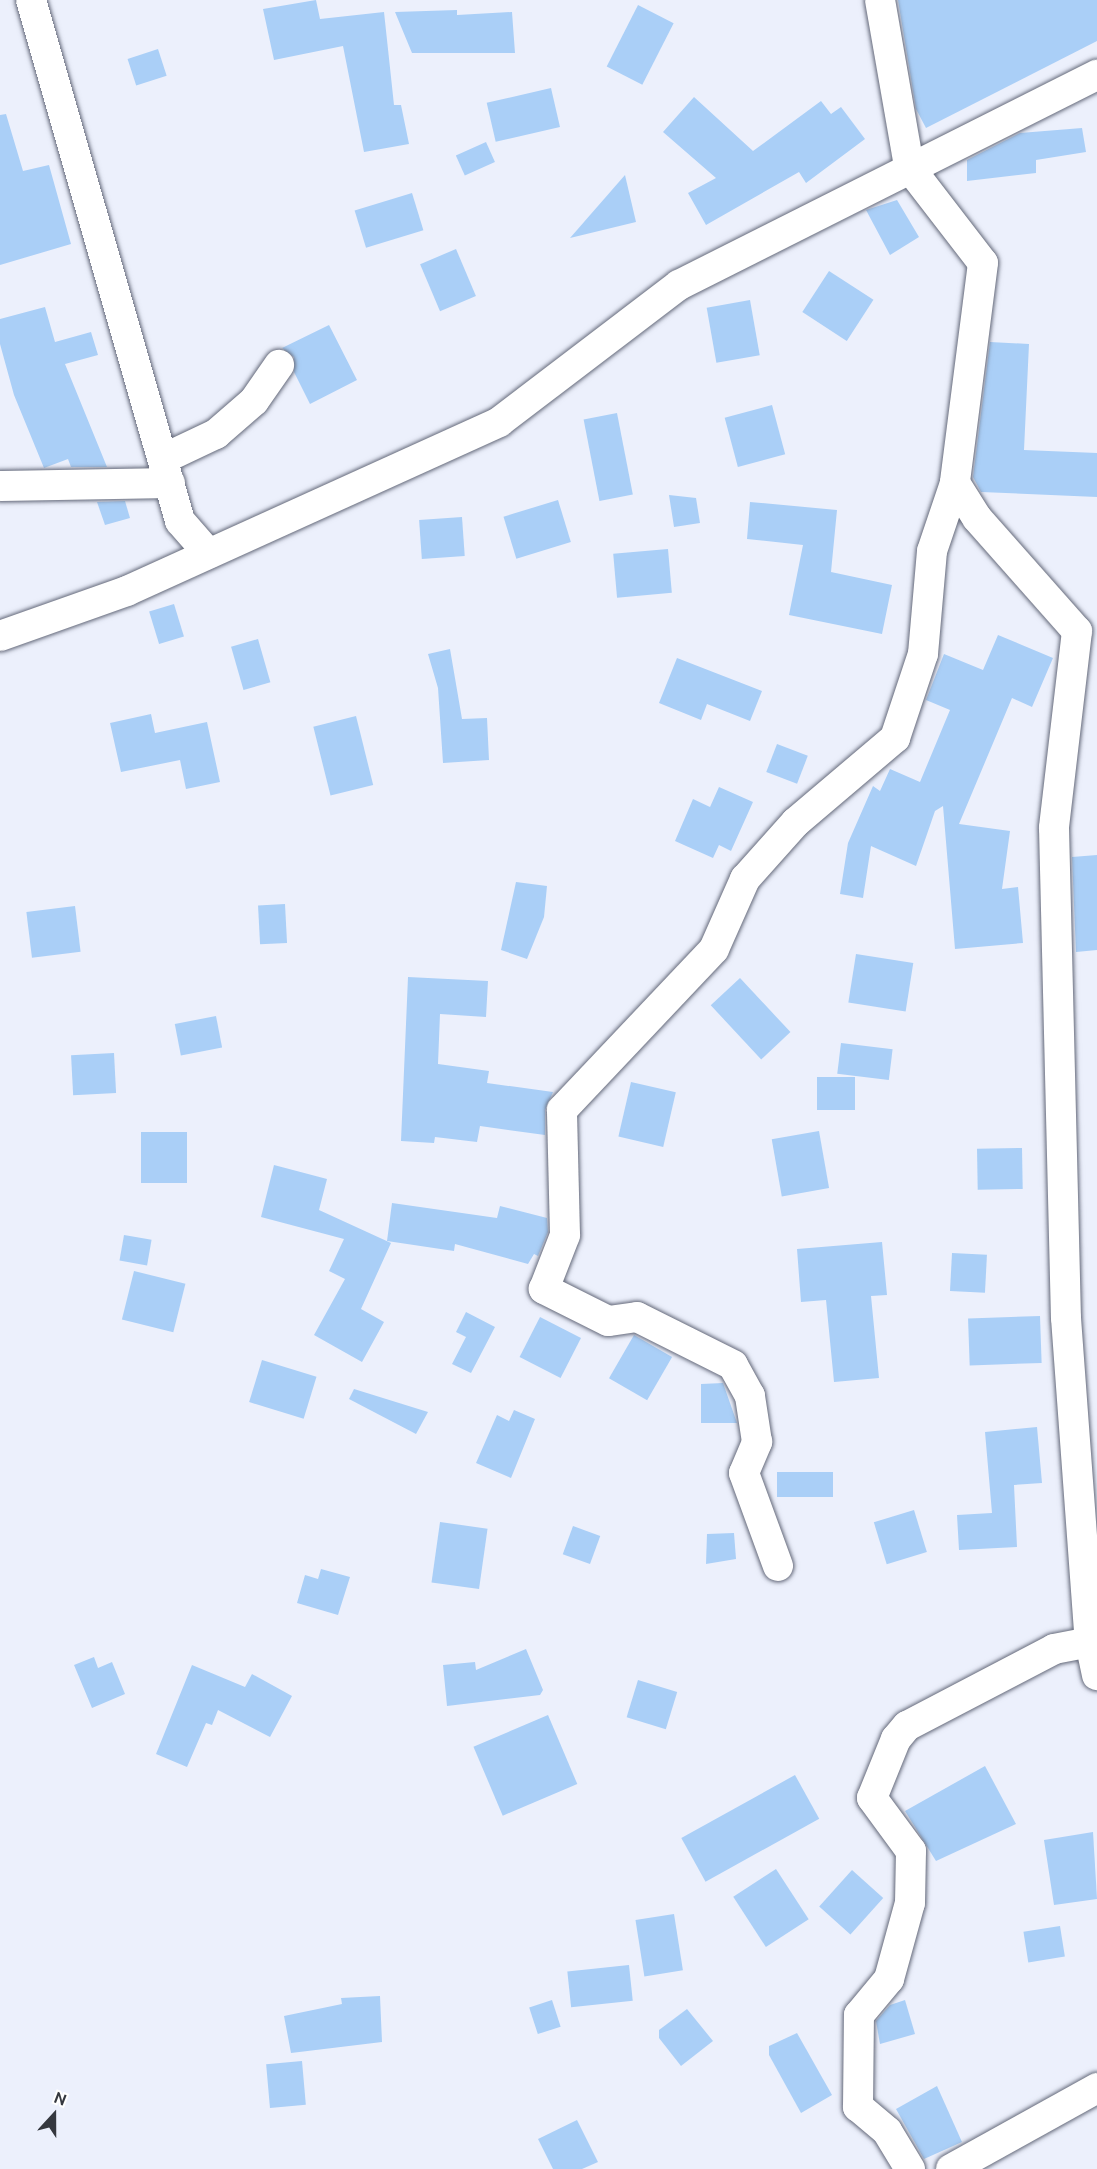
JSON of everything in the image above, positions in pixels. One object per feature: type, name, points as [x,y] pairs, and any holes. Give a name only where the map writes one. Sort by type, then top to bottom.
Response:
[{"type":"street","points":[[31,0],[180,520],[208,553]]},
{"type":"street","points":[[778,1566],[744,1473],[757,1442],[750,1396],[734,1365],[637,1317],[608,1321],[544,1289],[566,1235],[562,1110],[714,949],[745,879],[789,831],[895,738],[923,654],[932,551],[955,483],[983,263],[909,167],[880,0]]},
{"type":"street","points":[[0,636],[128,591],[499,422],[679,285],[909,167],[1097,75]]},
{"type":"street","points":[[0,486],[166,471],[216,434],[254,401],[279,364]]},
{"type":"street","points":[[955,483],[977,518],[1077,631],[1054,828],[1066,1318],[1090,1642],[1097,1675]]},
{"type":"street","points":[[910,2169],[887,2131],[858,2107],[859,2015],[889,1979],[910,1903],[911,1851],[872,1798],[896,1739],[907,1726],[1054,1649],[1090,1642]]},
{"type":"street","points":[[951,2169],[1097,2088]]},
{"type":"building","points":[[316,0],[320,19],[384,12],[394,105],[401,105],[409,144],[364,152],[343,46],[274,60],[263,9]]},
{"type":"building","points":[[898,0],[1097,0],[1097,41],[926,128],[916,109]]},
{"type":"building","points":[[638,5],[674,23],[642,85],[607,66]]},
{"type":"building","points":[[457,10],[457,15],[512,12],[515,53],[412,53],[395,12]]},
{"type":"building","points":[[158,49],[167,76],[136,86],[128,59]]},
{"type":"building","points":[[551,88],[560,127],[496,142],[487,103]]},
{"type":"building","points":[[694,97],[753,151],[821,101],[831,114],[841,107],[865,139],[806,183],[799,172],[706,225],[688,193],[716,178],[663,132]]},
{"type":"building","points":[[6,114],[23,171],[49,165],[71,244],[0,265],[0,115]]},
{"type":"building","points":[[1082,128],[1086,152],[1036,160],[1036,173],[967,181],[967,160],[1020,133]]},
{"type":"building","points":[[486,142],[495,162],[465,176],[456,155]]},
{"type":"building","points":[[625,175],[636,222],[570,238]]},
{"type":"building","points":[[412,193],[423,230],[366,248],[355,211]]},
{"type":"building","points":[[897,200],[919,237],[890,255],[866,210]]},
{"type":"building","points":[[456,249],[476,296],[440,311],[420,264]]},
{"type":"building","points":[[829,271],[873,300],[847,341],[802,312]]},
{"type":"building","points":[[750,300],[760,355],[716,363],[707,308]]},
{"type":"building","points":[[45,307],[55,342],[91,332],[98,355],[65,364],[107,467],[71,467],[68,459],[44,468],[14,395],[0,344],[0,319]]},
{"type":"building","points":[[329,325],[357,380],[310,404],[294,372],[294,357],[282,348]]},
{"type":"building","points":[[990,342],[1029,344],[1024,450],[1097,453],[1097,497],[981,492],[973,477]]},
{"type":"building","points":[[772,405],[785,454],[738,467],[725,418]]},
{"type":"building","points":[[617,413],[633,494],[599,501],[584,419]]},
{"type":"building","points":[[669,495],[696,498],[700,523],[674,527]]},
{"type":"building","points":[[558,500],[571,542],[516,559],[503,517]]},
{"type":"building","points":[[125,501],[130,518],[105,525],[97,502]]},
{"type":"building","points":[[750,502],[837,510],[831,572],[892,585],[882,634],[789,615],[803,545],[747,539]]},
{"type":"building","points":[[462,517],[465,556],[422,559],[419,520]]},
{"type":"building","points":[[668,549],[672,593],[617,598],[613,554]]},
{"type":"building","points":[[174,604],[184,637],[159,644],[149,612]]},
{"type":"building","points":[[998,635],[1053,658],[1032,707],[1012,698],[959,824],[1010,831],[1002,889],[1018,887],[1023,943],[955,949],[943,806],[935,811],[916,866],[871,846],[863,898],[840,894],[848,843],[873,786],[880,791],[890,769],[920,782],[950,710],[926,700],[944,654],[983,670]]},
{"type":"building","points":[[258,639],[270,682],[243,690],[231,647]]},
{"type":"building","points":[[450,649],[462,719],[487,718],[489,760],[443,763],[438,688],[428,654]]},
{"type":"building","points":[[677,658],[762,691],[750,721],[707,704],[701,720],[659,703]]},
{"type":"building","points":[[151,714],[155,733],[207,722],[220,782],[186,789],[180,760],[121,772],[110,723]]},
{"type":"building","points":[[356,716],[373,785],[330,796],[313,727]]},
{"type":"building","points":[[777,744],[808,756],[797,784],[766,772]]},
{"type":"building","points":[[719,787],[753,802],[731,851],[719,845],[713,858],[675,841],[693,799],[710,807]]},
{"type":"building","points":[[1097,855],[1097,950],[1076,952],[1072,857]]},
{"type":"building","points":[[516,882],[547,886],[544,917],[527,959],[501,950]]},
{"type":"building","points":[[285,904],[287,943],[260,944],[258,905]]},
{"type":"building","points":[[75,906],[81,952],[32,958],[26,912]]},
{"type":"building","points":[[856,954],[913,963],[906,1011],[848,1002]]},
{"type":"building","points":[[408,977],[488,981],[486,1017],[440,1014],[438,1064],[489,1071],[487,1083],[553,1092],[545,1110],[545,1135],[480,1126],[477,1142],[435,1137],[434,1143],[401,1141]]},
{"type":"building","points":[[740,978],[790,1032],[761,1059],[711,1005]]},
{"type":"building","points":[[216,1016],[222,1047],[181,1055],[175,1024]]},
{"type":"building","points":[[841,1043],[893,1049],[889,1080],[837,1074]]},
{"type":"building","points":[[114,1053],[116,1093],[73,1095],[71,1055]]},
{"type":"building","points":[[817,1077],[855,1077],[855,1110],[817,1110]]},
{"type":"building","points":[[631,1082],[676,1092],[663,1147],[618,1137]]},
{"type":"building","points":[[819,1131],[829,1188],[782,1196],[772,1139]]},
{"type":"building","points":[[141,1132],[187,1132],[187,1183],[141,1183]]},
{"type":"building","points":[[1022,1148],[1023,1189],[978,1190],[977,1149]]},
{"type":"building","points":[[274,1165],[327,1179],[319,1210],[391,1243],[361,1309],[384,1322],[362,1362],[314,1335],[345,1279],[329,1271],[344,1239],[261,1217]]},
{"type":"building","points":[[392,1203],[497,1218],[500,1206],[547,1218],[548,1232],[538,1256],[534,1254],[528,1264],[455,1244],[454,1251],[387,1241]]},
{"type":"building","points":[[124,1235],[152,1240],[147,1265],[119,1261]]},
{"type":"building","points":[[882,1242],[887,1295],[871,1296],[879,1378],[834,1382],[826,1300],[801,1302],[797,1249]]},
{"type":"building","points":[[952,1253],[987,1255],[985,1293],[950,1291]]},
{"type":"building","points":[[134,1271],[185,1284],[173,1332],[122,1320]]},
{"type":"building","points":[[466,1312],[495,1327],[471,1373],[452,1364],[466,1337],[456,1332]]},
{"type":"building","points":[[1040,1316],[1042,1363],[970,1365],[968,1319]]},
{"type":"building","points":[[540,1317],[581,1338],[561,1378],[520,1357]]},
{"type":"building","points":[[634,1335],[672,1357],[647,1400],[609,1378]]},
{"type":"building","points":[[262,1360],[317,1377],[304,1419],[249,1402]]},
{"type":"building","points":[[723,1383],[737,1423],[701,1423],[701,1384]]},
{"type":"building","points":[[354,1389],[428,1412],[416,1434],[349,1399]]},
{"type":"building","points":[[514,1410],[535,1419],[511,1478],[476,1463],[497,1415],[509,1421]]},
{"type":"building","points":[[1037,1427],[1042,1483],[1014,1485],[1017,1547],[959,1550],[957,1515],[992,1513],[985,1432]]},
{"type":"building","points":[[777,1472],[833,1472],[833,1497],[777,1497]]},
{"type":"building","points":[[914,1510],[927,1552],[887,1564],[874,1522]]},
{"type":"building","points":[[440,1522],[488,1529],[479,1589],[432,1582]]},
{"type":"building","points":[[573,1526],[600,1536],[590,1564],[563,1554]]},
{"type":"building","points":[[734,1533],[736,1559],[706,1564],[707,1534]]},
{"type":"building","points":[[321,1569],[350,1577],[338,1615],[297,1603],[305,1575],[318,1579]]},
{"type":"building","points":[[526,1649],[543,1690],[540,1695],[447,1706],[443,1665],[475,1662],[476,1670]]},
{"type":"building","points":[[94,1657],[98,1668],[112,1662],[125,1694],[92,1708],[74,1665]]},
{"type":"building","points":[[192,1665],[245,1687],[252,1674],[292,1696],[270,1737],[218,1710],[212,1725],[206,1723],[187,1767],[156,1754]]},
{"type":"building","points":[[638,1680],[677,1692],[666,1729],[627,1717]]},
{"type":"building","points":[[548,1715],[577,1784],[503,1816],[473,1747]]},
{"type":"building","points":[[985,1766],[1016,1824],[936,1861],[905,1811]]},
{"type":"building","points":[[795,1775],[819,1819],[706,1882],[681,1838]]},
{"type":"building","points":[[1093,1832],[1097,1899],[1054,1905],[1044,1840]]},
{"type":"building","points":[[776,1869],[809,1919],[766,1947],[733,1897]]},
{"type":"building","points":[[852,1870],[883,1898],[850,1935],[819,1906]]},
{"type":"building","points":[[674,1914],[683,1970],[644,1976],[635,1920]]},
{"type":"building","points":[[1060,1926],[1065,1957],[1028,1962],[1023,1932]]},
{"type":"building","points":[[629,1965],[633,2001],[571,2007],[567,1971]]},
{"type":"building","points":[[380,1996],[382,2042],[291,2053],[284,2016],[342,2004],[341,1998]]},
{"type":"building","points":[[552,2000],[561,2027],[538,2034],[529,2007]]},
{"type":"building","points":[[905,2000],[915,2034],[880,2044],[876,2021],[890,2005]]},
{"type":"building","points":[[687,2009],[713,2041],[681,2066],[659,2038],[659,2030]]},
{"type":"building","points":[[797,2033],[832,2095],[801,2113],[769,2055],[769,2046]]},
{"type":"building","points":[[302,2061],[306,2105],[270,2108],[266,2064]]},
{"type":"building","points":[[937,2086],[962,2142],[924,2159],[896,2109]]},
{"type":"building","points":[[577,2120],[598,2162],[582,2169],[553,2169],[538,2139]]}]
